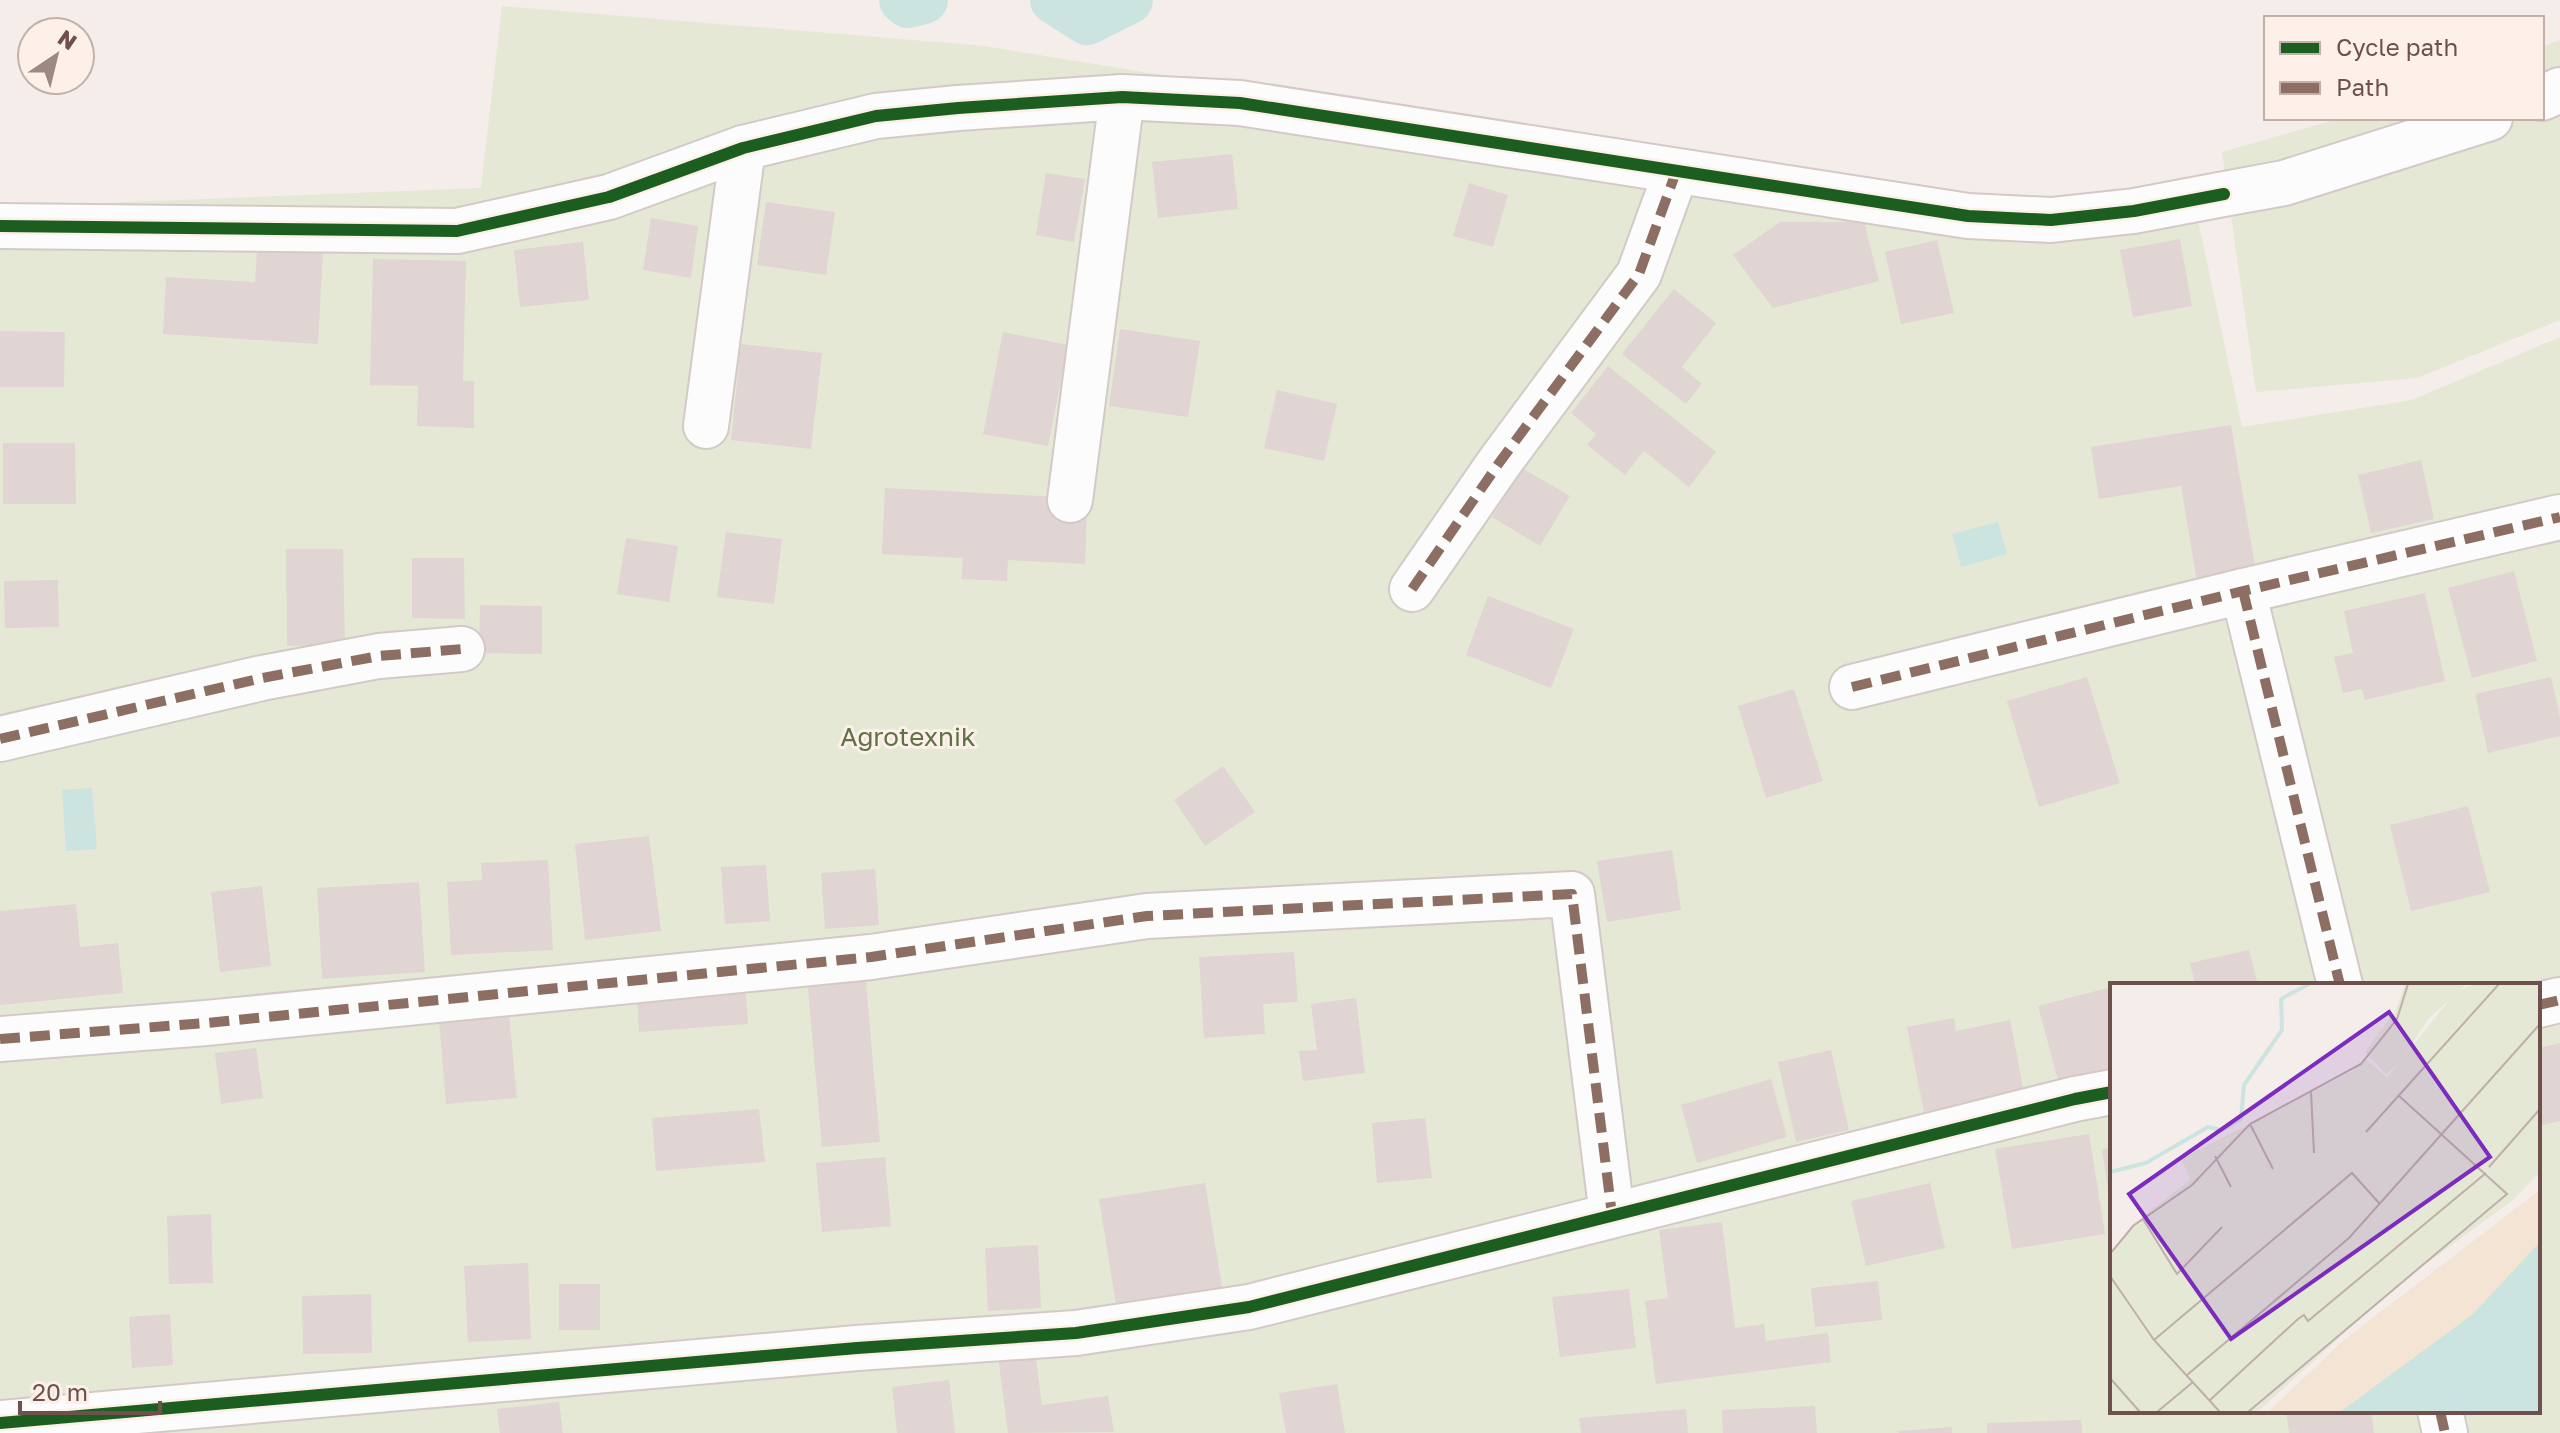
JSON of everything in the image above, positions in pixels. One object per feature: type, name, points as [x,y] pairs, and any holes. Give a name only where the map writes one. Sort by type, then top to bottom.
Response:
[{"type":"street","points":[[1070,500],[1122,97]]},
{"type":"street","points":[[0,226],[457,231],[609,197],[743,148],[876,116],[1122,97],[1240,103],[1968,216],[2051,220],[2134,211],[2284,183],[2484,120]]},
{"type":"street","points":[[706,426],[743,148]]},
{"type":"street","points":[[1412,589],[1499,463],[1639,274],[1676,172]]},
{"type":"street","points":[[1852,687],[2560,517]]},
{"type":"street","points":[[2243,591],[2340,983]]},
{"type":"street","points":[[0,739],[262,678],[379,656],[462,649]]},
{"type":"street","points":[[0,1039],[206,1023],[871,957],[1147,916],[1572,894],[1612,1215]]},
{"type":"street","points":[[2540,1005],[2560,1000]]},
{"type":"street","points":[[0,1423],[857,1348],[1076,1333],[1249,1307],[2110,1092]]},
{"type":"street","points":[[2440,1413],[2445,1433]]},
{"type":"green space","name":"Agrotexnik","points":[[502,6],[984,46],[2051,220],[2192,192],[2242,427],[2412,400],[2560,337],[2560,1433],[0,1433],[0,207],[481,188]]},
{"type":"green space","points":[[2560,40],[2560,320],[2417,378],[2256,392],[2222,152],[2334,120],[2544,120],[2544,46]]},
{"type":"water","points":[[1998,522],[2007,554],[1961,567],[1952,534]]},
{"type":"water","points":[[92,788],[97,849],[66,851],[62,790]]},
{"type":"building","points":[[1232,154],[1238,209],[1158,218],[1152,162]]},
{"type":"building","points":[[1046,173],[1085,179],[1074,242],[1036,235]]},
{"type":"building","points":[[1469,183],[1508,195],[1493,247],[1453,236]]},
{"type":"building","points":[[766,202],[835,212],[826,275],[757,265]]},
{"type":"building","points":[[651,218],[698,226],[691,278],[643,270]]},
{"type":"building","points":[[1780,222],[1864,222],[1879,281],[1773,308],[1733,255]]},
{"type":"building","points":[[2180,239],[2192,306],[2133,317],[2120,250]]},
{"type":"building","points":[[1937,240],[1954,313],[1901,324],[1885,252]]},
{"type":"building","points":[[583,242],[589,300],[520,307],[514,250]]},
{"type":"building","points":[[257,249],[323,252],[318,344],[163,334],[166,277],[255,282]]},
{"type":"building","points":[[373,259],[466,261],[463,381],[474,381],[474,428],[417,426],[418,386],[370,385]]},
{"type":"building","points":[[1674,289],[1716,323],[1682,367],[1702,384],[1686,404],[1622,354]]},
{"type":"building","points":[[1120,329],[1200,341],[1188,417],[1109,406]]},
{"type":"building","points":[[0,331],[65,332],[64,387],[0,387]]},
{"type":"building","points":[[1003,332],[1068,345],[1048,446],[983,434]]},
{"type":"building","points":[[741,344],[822,353],[811,449],[731,440]]},
{"type":"building","points":[[1608,366],[1716,452],[1689,487],[1644,451],[1625,475],[1587,445],[1596,434],[1571,413]]},
{"type":"building","points":[[1277,390],[1337,404],[1324,461],[1264,448]]},
{"type":"building","points":[[2231,425],[2257,578],[2198,587],[2181,486],[2099,499],[2091,447]]},
{"type":"building","points":[[3,443],[75,443],[76,504],[3,504]]},
{"type":"building","points":[[2421,460],[2434,519],[2371,533],[2358,475]]},
{"type":"building","points":[[1522,468],[1570,496],[1540,546],[1492,517]]},
{"type":"building","points":[[885,488],[1060,497],[1087,508],[1085,564],[1008,560],[1007,581],[961,579],[963,558],[882,554]]},
{"type":"building","points":[[726,532],[782,539],[774,604],[717,597]]},
{"type":"building","points":[[626,538],[678,546],[669,602],[617,594]]},
{"type":"building","points":[[286,549],[343,549],[345,645],[287,646]]},
{"type":"building","points":[[412,558],[464,558],[465,619],[412,618]]},
{"type":"building","points":[[2514,571],[2537,661],[2472,678],[2448,588]]},
{"type":"building","points":[[58,580],[59,627],[5,628],[4,581]]},
{"type":"building","points":[[2425,593],[2445,681],[2365,700],[2362,689],[2343,693],[2334,657],[2353,653],[2344,611]]},
{"type":"building","points":[[1488,596],[1574,629],[1551,688],[1466,655]]},
{"type":"building","points":[[480,605],[542,606],[542,654],[479,653]]},
{"type":"building","points":[[2087,677],[2120,783],[2039,807],[2007,701]]},
{"type":"building","points":[[2551,677],[2560,717],[2560,736],[2488,753],[2475,694]]},
{"type":"building","points":[[1794,689],[1823,781],[1766,798],[1738,706]]},
{"type":"building","points":[[1223,766],[1255,812],[1205,846],[1174,800]]},
{"type":"building","points":[[2468,806],[2490,892],[2411,911],[2390,825]]},
{"type":"building","points":[[649,836],[661,931],[585,940],[575,844]]},
{"type":"building","points":[[1672,850],[1681,910],[1607,922],[1597,861]]},
{"type":"building","points":[[548,860],[553,950],[451,955],[447,882],[482,880],[481,863]]},
{"type":"building","points":[[766,865],[770,921],[725,924],[721,867]]},
{"type":"building","points":[[875,869],[879,925],[825,929],[821,873]]},
{"type":"building","points":[[419,882],[425,972],[322,979],[317,888]]},
{"type":"building","points":[[262,886],[271,966],[220,972],[211,892]]},
{"type":"building","points":[[76,904],[80,947],[118,943],[123,993],[0,1005],[0,911]]},
{"type":"building","points":[[2249,950],[2257,983],[2195,983],[2190,963]]},
{"type":"building","points":[[1294,952],[1298,1002],[1263,1004],[1265,1034],[1204,1038],[1199,957]]},
{"type":"building","points":[[865,972],[880,1142],[822,1147],[807,977]]},
{"type":"building","points":[[745,984],[748,1024],[639,1032],[637,991]]},
{"type":"building","points":[[2110,988],[2110,1083],[2062,1095],[2038,1006]]},
{"type":"building","points":[[1356,998],[1365,1073],[1303,1081],[1299,1051],[1317,1050],[1311,1004]]},
{"type":"building","points":[[509,1014],[517,1098],[446,1104],[439,1020]]},
{"type":"building","points":[[1954,1018],[1956,1031],[2010,1020],[2024,1092],[1924,1112],[1907,1027]]},
{"type":"building","points":[[2560,1043],[2560,1121],[2540,1126],[2540,1048]]},
{"type":"building","points":[[256,1048],[263,1098],[221,1104],[215,1053]]},
{"type":"building","points":[[1831,1050],[1849,1130],[1796,1142],[1778,1062]]},
{"type":"building","points":[[1771,1079],[1787,1137],[1697,1163],[1681,1105]]},
{"type":"building","points":[[759,1109],[765,1162],[656,1171],[652,1118]]},
{"type":"building","points":[[1425,1118],[1432,1178],[1377,1183],[1372,1123]]},
{"type":"building","points":[[2089,1134],[2105,1234],[2012,1249],[1995,1149]]},
{"type":"building","points":[[2110,1148],[2110,1202],[2102,1149]]},
{"type":"building","points":[[885,1157],[891,1226],[822,1232],[816,1163]]},
{"type":"building","points":[[1205,1183],[1223,1293],[1117,1310],[1099,1199]]},
{"type":"building","points":[[1930,1183],[1945,1248],[1866,1266],[1851,1201]]},
{"type":"building","points":[[211,1214],[213,1283],[169,1284],[167,1216]]},
{"type":"building","points":[[1722,1222],[1735,1328],[1764,1324],[1766,1341],[1828,1333],[1831,1362],[1656,1384],[1645,1301],[1668,1298],[1659,1230]]},
{"type":"building","points":[[1038,1245],[1041,1308],[988,1311],[985,1248]]},
{"type":"building","points":[[528,1263],[531,1339],[468,1342],[464,1266]]},
{"type":"building","points":[[1878,1281],[1882,1320],[1815,1327],[1811,1288]]},
{"type":"building","points":[[559,1284],[600,1284],[600,1330],[559,1330]]},
{"type":"building","points":[[1629,1289],[1636,1348],[1560,1357],[1552,1297]]},
{"type":"building","points":[[371,1294],[372,1353],[303,1354],[302,1296]]},
{"type":"building","points":[[170,1314],[173,1365],[132,1368],[129,1317]]},
{"type":"building","points":[[1035,1352],[1042,1405],[1108,1396],[1114,1432],[1008,1433],[998,1356]]},
{"type":"building","points":[[949,1380],[955,1433],[897,1433],[892,1387]]},
{"type":"building","points":[[1337,1384],[1345,1433],[1286,1433],[1279,1393]]},
{"type":"building","points":[[559,1402],[563,1433],[500,1433],[497,1409]]},
{"type":"building","points":[[1815,1406],[1817,1433],[1723,1433],[1722,1410]]},
{"type":"building","points":[[1686,1409],[1688,1433],[1581,1433],[1579,1418]]},
{"type":"building","points":[[2286,1413],[2371,1413],[2374,1433],[2289,1433]]},
{"type":"building","points":[[2081,1420],[2082,1433],[1987,1433],[1987,1423]]},
{"type":"building","points":[[1952,1427],[1952,1433],[1898,1431]]},
{"type":"waterway","points":[[903,0],[908,4],[924,0]]},
{"type":"waterway","points":[[1054,0],[1087,21],[1129,0]]},
{"type":"marked path","points":[[1412,589],[1499,463],[1639,274],[1676,172]]},
{"type":"marked path","points":[[1852,687],[2560,517]]},
{"type":"marked path","points":[[2243,591],[2340,983]]},
{"type":"marked path","points":[[0,739],[262,678],[379,656],[462,649]]},
{"type":"marked path","points":[[0,1039],[206,1023],[871,957],[1147,916],[1572,894],[1612,1215]]},
{"type":"marked path","points":[[2540,1005],[2560,1000]]},
{"type":"marked path","points":[[2440,1413],[2445,1433]]},
{"type":"cycle path","points":[[0,226],[457,231],[609,197],[743,148],[876,116],[1122,97],[1240,103],[1968,216],[2051,220],[2134,211],[2224,194]]},
{"type":"cycle path","points":[[0,1423],[857,1348],[1076,1333],[1249,1307],[2110,1092]]}]
